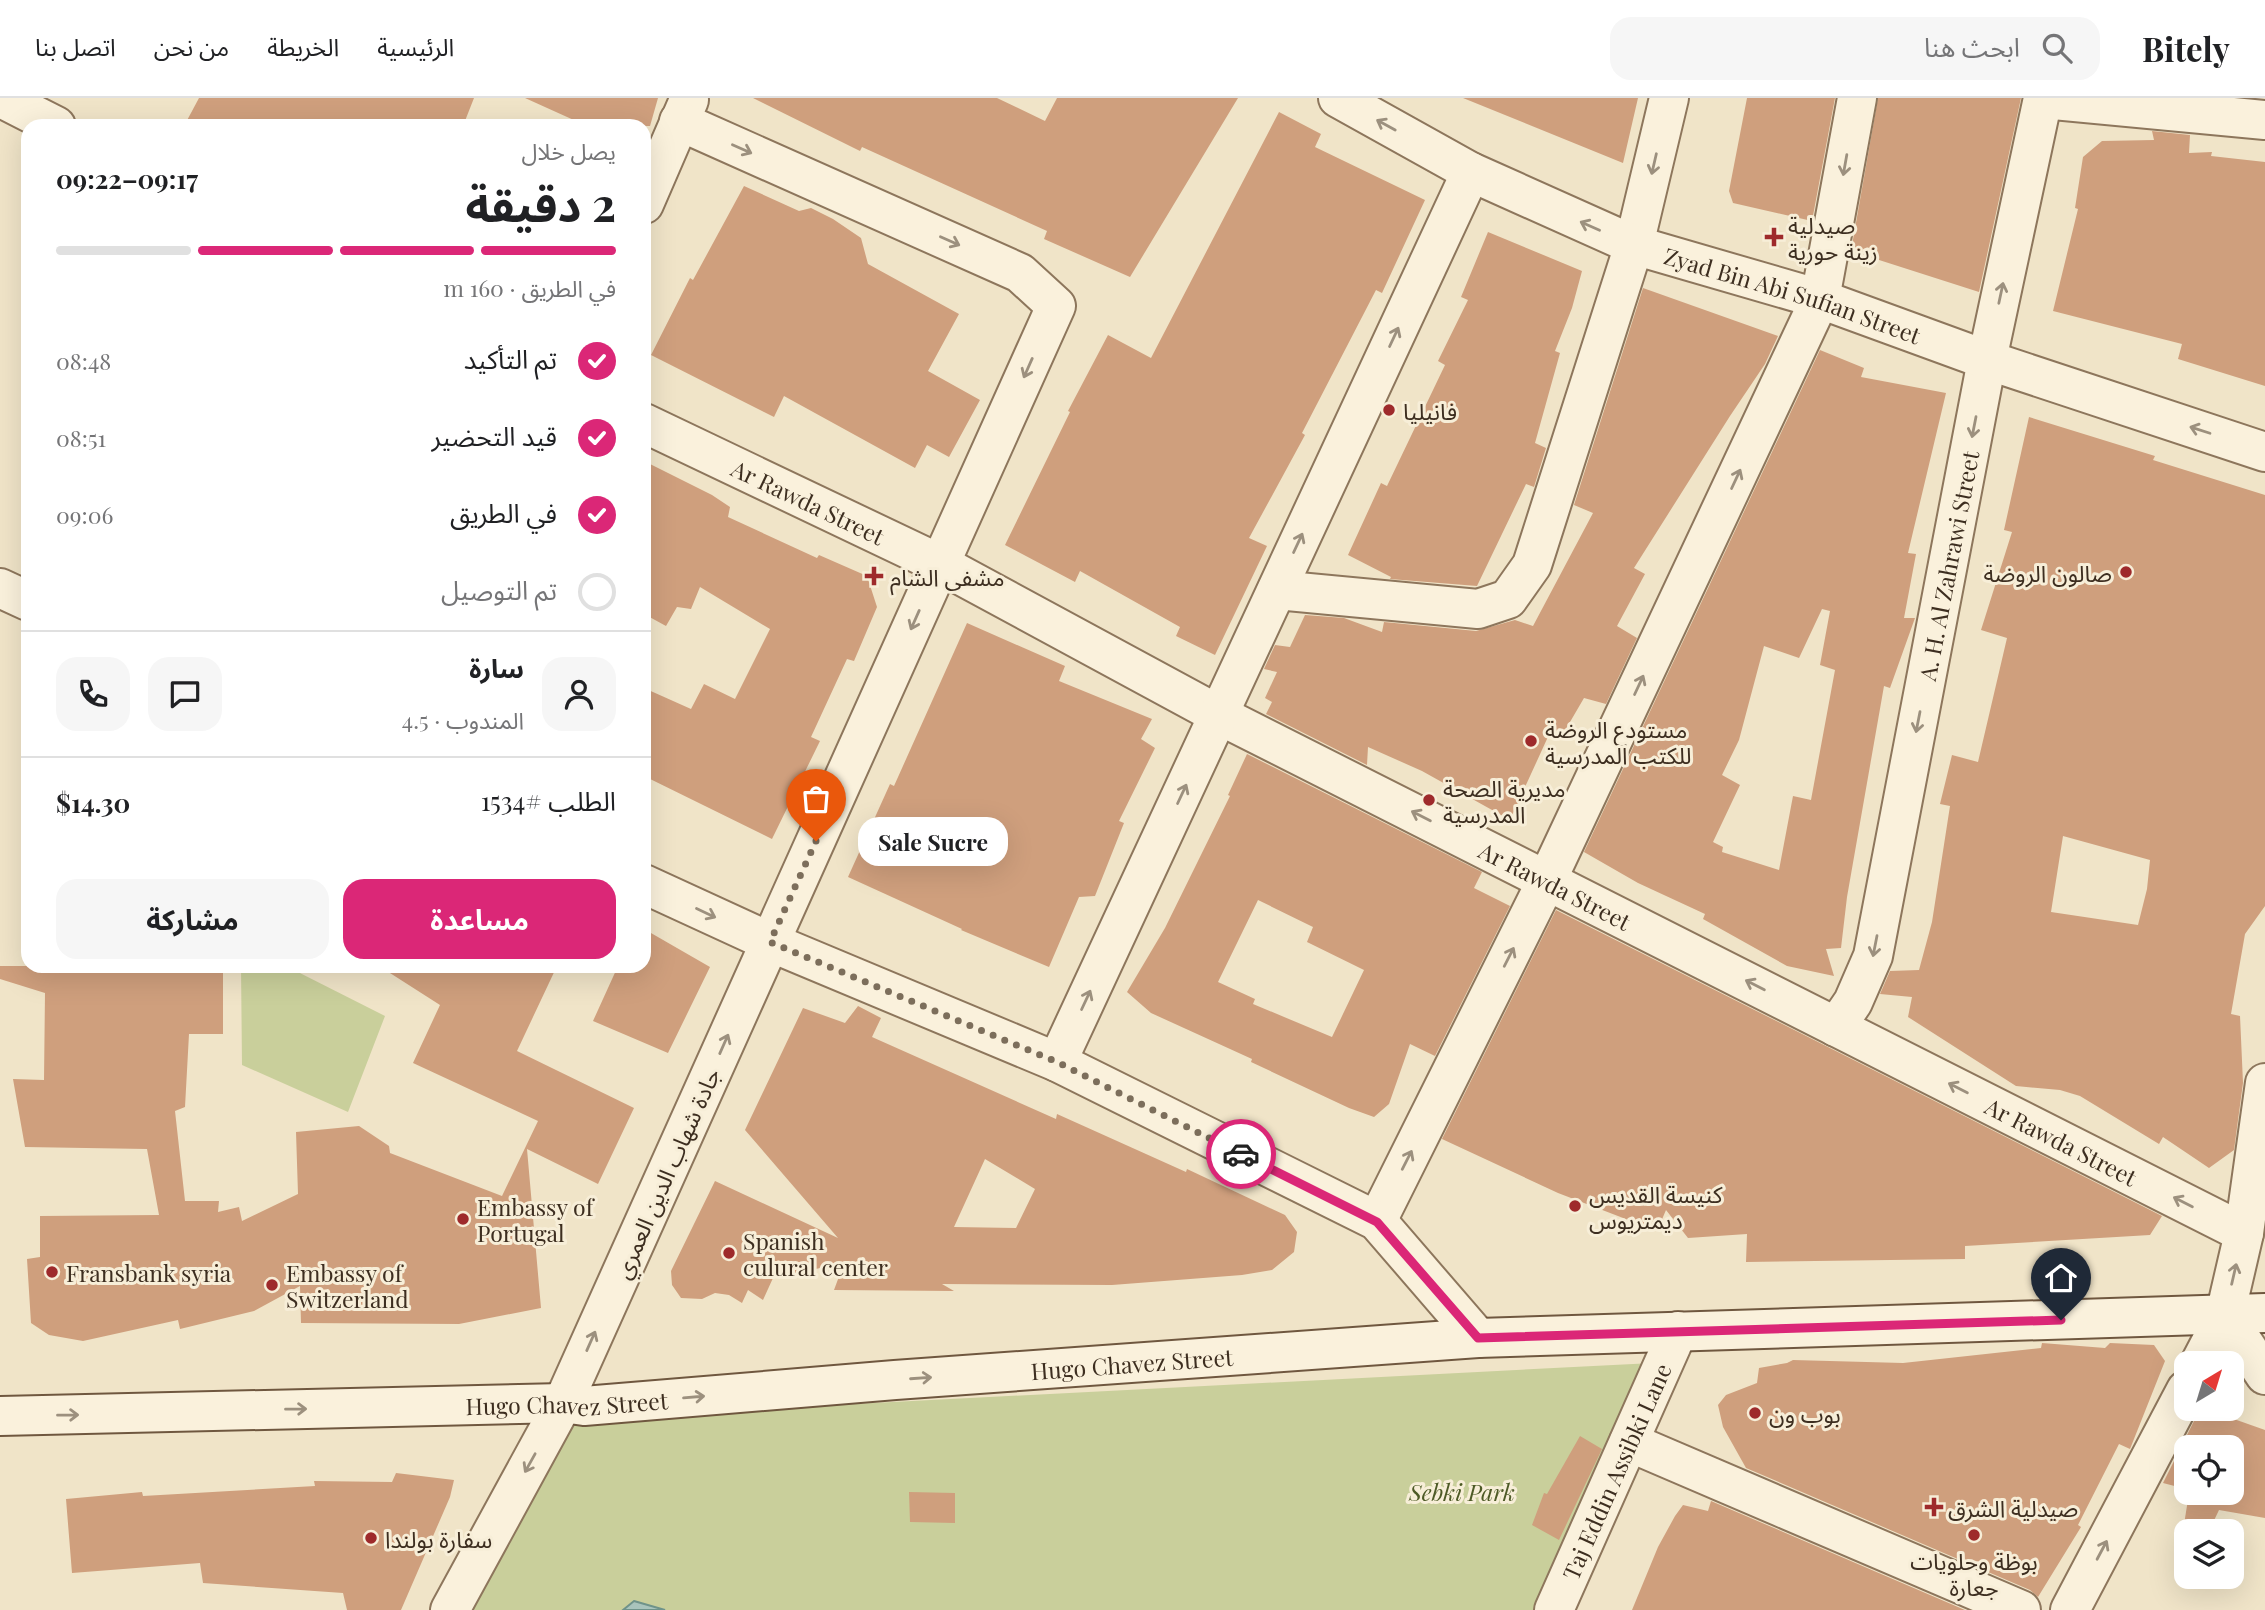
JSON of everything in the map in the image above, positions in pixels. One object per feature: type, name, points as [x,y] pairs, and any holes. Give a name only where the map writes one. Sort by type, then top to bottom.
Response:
[{"type":"street","points":[[1,98],[42,119]]},
{"type":"street","name":"Zyad Bin Abi Sufian Street","points":[[1338,98],[1471,172],[1634,245],[1820,299],[1987,360],[2265,452]]},
{"type":"street","points":[[1277,590],[1478,608],[1508,598],[1532,565],[1634,245],[1670,98]]},
{"type":"street","points":[[1377,1222],[1548,880],[1820,299],[1857,98]]},
{"type":"street","points":[[2043,98],[2265,120]]},
{"type":"street","name":"A. H. Al Zahrawi Street","points":[[1836,1027],[1853,1002],[1873,956],[1987,360],[2043,98]]},
{"type":"street","points":[[651,188],[685,110]]},
{"type":"street","name":"جادة شهاب الدين العمري","points":[[450,1610],[563,1403],[1056,306],[1020,273],[685,110]]},
{"type":"street","points":[[1057,1062],[1471,172]]},
{"type":"street","name":"Ar Rawda Street","points":[[651,426],[940,565],[1219,715],[2244,1233]]},
{"type":"street","points":[[0,588],[21,598]]},
{"type":"street","points":[[651,887],[770,942],[1057,1062],[1377,1222],[1478,1338]]},
{"type":"street","points":[[2206,1351],[2225,1315],[2244,1233],[2265,1083]]},
{"type":"street","name":"Hugo Chavez Street","points":[[0,1416],[563,1403],[584,1406],[895,1380],[1478,1338],[2265,1314]]},
{"type":"street","points":[[2225,1315],[2265,1375]]},
{"type":"street","name":"Taj Eddin Assibki Lane","points":[[1553,1610],[1678,1331]]},
{"type":"street","points":[[2070,1610],[2174,1413]]},
{"type":"street","points":[[1629,1442],[2021,1610]]},
{"type":"green space","points":[[241,973],[300,973],[385,1016],[348,1112],[242,1065]]},
{"type":"green space","name":"Sebki Park","points":[[1653,1363],[1540,1610],[460,1610],[561,1419]]},
{"type":"water","points":[[634,1601],[665,1610],[623,1610]]},
{"type":"building","points":[[199,98],[474,98],[466,119],[188,119]]},
{"type":"building","points":[[525,98],[658,98],[651,122],[651,119],[572,119]]},
{"type":"building","points":[[753,98],[997,98],[1045,121],[1057,98],[1238,98],[1130,277],[1044,239],[1047,231],[862,147],[860,151]]},
{"type":"building","points":[[1463,98],[1638,98],[1623,163]]},
{"type":"building","points":[[1747,98],[1835,98],[1812,221],[1733,203],[1729,191]]},
{"type":"building","points":[[1878,98],[2021,98],[1979,292],[1851,251]]},
{"type":"building","points":[[1279,112],[1321,134],[1315,147],[1425,200],[1382,293],[1376,290],[1302,433],[1305,435],[1249,538],[1267,546],[1215,655],[1176,636],[1180,627],[1080,571],[1075,582],[1005,545],[1070,412],[1068,411],[1108,335],[1151,358]]},
{"type":"building","points":[[2152,131],[2190,135],[2189,153],[2212,152],[2211,156],[2265,162],[2265,386],[2178,359],[2182,344],[2053,311],[2078,209],[2075,208],[2083,157],[2102,141],[2154,140]]},
{"type":"building","points":[[744,186],[799,211],[811,208],[833,219],[861,238],[868,264],[959,314],[928,371],[980,400],[949,457],[927,445],[915,468],[784,396],[774,417],[651,355],[690,278],[693,280]]},
{"type":"building","points":[[1488,232],[1582,271],[1572,308],[1555,351],[1560,353],[1535,443],[1546,448],[1534,487],[1526,484],[1477,586],[1390,579],[1391,577],[1348,555],[1381,483],[1387,486],[1445,365],[1438,361],[1468,300],[1461,297]]},
{"type":"building","points":[[1643,288],[1778,336],[1765,364],[1634,568],[1645,574],[1617,626],[1637,638],[1606,704],[1584,698],[1563,734],[1552,728],[1510,820],[1422,771],[1368,747],[1367,765],[1266,714],[1272,702],[1265,698],[1277,672],[1264,669],[1275,645],[1290,647],[1305,615],[1344,618],[1382,632],[1384,622],[1476,631],[1515,620],[1533,626],[1593,513],[1574,505]]},
{"type":"building","points":[[1820,350],[1864,368],[1861,377],[1946,393],[1908,553],[1916,554],[1904,618],[1915,618],[1890,688],[1884,686],[1847,897],[1841,948],[1826,949],[1834,976],[1787,966],[1703,919],[1705,914],[1638,883],[1584,852]],"holes":[[[1822,609],[1830,611],[1820,665],[1835,670],[1811,800],[1793,796],[1779,870],[1722,852],[1723,847],[1713,842],[1740,785],[1722,775],[1739,740],[1764,646],[1799,658]]]},
{"type":"building","points":[[2029,417],[2155,456],[2153,460],[2265,495],[2265,906],[2245,934],[2231,1014],[2240,1016],[2243,1083],[2234,1150],[2209,1168],[2163,1137],[2159,1144],[2080,1096],[2060,1090],[2016,1086],[1908,1017],[1912,997],[1880,994],[1890,971],[1919,970],[1932,922],[1950,806],[1940,804],[1952,755],[1978,762],[2007,638],[1981,630],[2012,532],[2004,530]],"holes":[[[2063,836],[2150,860],[2147,889],[2138,925],[2051,912]]]},
{"type":"building","points":[[651,464],[730,507],[728,517],[817,558],[819,555],[867,576],[877,607],[854,661],[847,659],[811,737],[820,741],[772,839],[651,779],[651,691],[691,709],[704,684],[735,699],[770,629],[700,587],[691,609],[677,607],[666,626],[651,618]]},
{"type":"building","points":[[967,623],[1065,666],[1059,681],[1152,719],[1141,739],[1155,748],[1119,821],[1124,823],[1095,896],[1079,897],[1049,967],[961,930],[848,877],[890,784],[894,786]]},
{"type":"building","points":[[1247,754],[1482,872],[1474,888],[1510,906],[1435,1056],[1410,1044],[1389,1104],[1374,1117],[1349,1108],[1251,1062],[1252,1059],[1151,1013],[1127,992],[1165,928],[1230,796],[1228,795]],"holes":[[[1258,900],[1313,927],[1307,942],[1364,970],[1332,1037],[1253,1004],[1255,999],[1218,982]]]},
{"type":"building","points":[[1556,910],[2162,1216],[2150,1235],[1965,1246],[1965,1259],[1746,1262],[1747,1234],[1688,1238],[1666,1210],[1657,1231],[1558,1193],[1442,1139]]},
{"type":"building","points":[[651,933],[710,967],[668,1053],[593,1021],[615,973],[651,973]]},
{"type":"building","points":[[0,966],[21,966],[21,973],[223,973],[223,1034],[189,1034],[185,1107],[175,1111],[185,1201],[219,1201],[218,1212],[239,1207],[242,1221],[298,1194],[296,1132],[359,1126],[389,1146],[390,1153],[502,1196],[538,1121],[413,1063],[440,1005],[390,973],[554,973],[517,1051],[634,1108],[598,1184],[527,1149],[541,1308],[459,1324],[301,1323],[300,1286],[254,1311],[180,1329],[178,1320],[83,1341],[49,1335],[31,1323],[27,1259],[40,1257],[40,1216],[159,1215],[147,1149],[25,1147],[13,1079],[44,1080],[45,993],[0,979]]},
{"type":"building","points":[[858,1006],[881,1018],[872,1037],[1056,1119],[1057,1114],[1186,1172],[1187,1169],[1285,1215],[1297,1232],[1294,1252],[1272,1270],[1242,1275],[1112,1285],[942,1284],[954,1291],[834,1290],[844,1263],[773,1278],[763,1300],[748,1290],[742,1303],[729,1295],[715,1293],[702,1299],[681,1298],[672,1285],[671,1271],[715,1181],[838,1238],[745,1130],[803,1008],[845,1023]],"holes":[[[985,1159],[1035,1189],[1016,1228],[954,1227]]]},
{"type":"building","points":[[2042,1343],[2105,1348],[2110,1343],[2154,1345],[2165,1361],[2130,1449],[2119,1444],[2078,1525],[2081,1527],[2038,1597],[2030,1590],[1746,1468],[1723,1427],[1718,1405],[1726,1395],[1757,1383],[1759,1368],[1793,1360],[1903,1363],[2041,1348]]},
{"type":"building","points":[[2194,1421],[2240,1421],[2265,1430],[2265,1518],[2219,1510],[2215,1519],[2185,1519],[2187,1505],[2244,1505],[2244,1435],[2187,1435]]},
{"type":"building","points":[[1580,1436],[1602,1449],[1559,1540],[1532,1525],[1544,1493],[1547,1494]]},
{"type":"building","points":[[2174,1461],[2174,1486],[2163,1483]]},
{"type":"building","points":[[396,1473],[454,1480],[450,1497],[401,1610],[347,1610],[343,1593],[203,1583],[200,1563],[72,1573],[66,1499],[142,1492],[143,1496],[315,1486],[314,1481],[392,1482]]},
{"type":"building","points":[[909,1492],[955,1493],[955,1523],[910,1522]]},
{"type":"building","points":[[1711,1501],[1965,1610],[1632,1610],[1658,1547],[1675,1516],[1683,1505],[1708,1511]]},
{"type":"way so far","points":[[816,841],[770,942],[1057,1062],[1241,1154]]},
{"type":"place","name":"صيدلية زينة حورية","points":[[1774,237]]},
{"type":"place","name":"فانيليا","points":[[1389,410]]},
{"type":"place","name":"صالون الروضة","points":[[2126,572]]},
{"type":"place","name":"مشفى الشام","points":[[874,576]]},
{"type":"place","name":"مستودع الروضة للكتب المدرسية","points":[[1531,741]]},
{"type":"place","name":"مديرية الصحة المدرسية","points":[[1429,800]]},
{"type":"place","name":"Sale Sucre","points":[[816,841]]},
{"type":"place","name":"كنيسة القديس ديمتريوس","points":[[1575,1206]]},
{"type":"place","name":"Embassy of Portugal","points":[[463,1219]]},
{"type":"place","name":"Spanish culural center","points":[[729,1253]]},
{"type":"place","name":"Fransbank syria","points":[[52,1272]]},
{"type":"place","name":"Embassy of Switzerland","points":[[272,1285]]},
{"type":"place","name":"بوب ون","points":[[1755,1413]]},
{"type":"place","name":"صيدلية الشرق","points":[[1934,1507]]},
{"type":"place","name":"بوظة وحلويات جعارة","points":[[1974,1535]]},
{"type":"place","name":"سفارة بولندا","points":[[371,1538]]},
{"type":"route","points":[[1241,1154],[1377,1222],[1478,1338],[2061,1320]]}]
